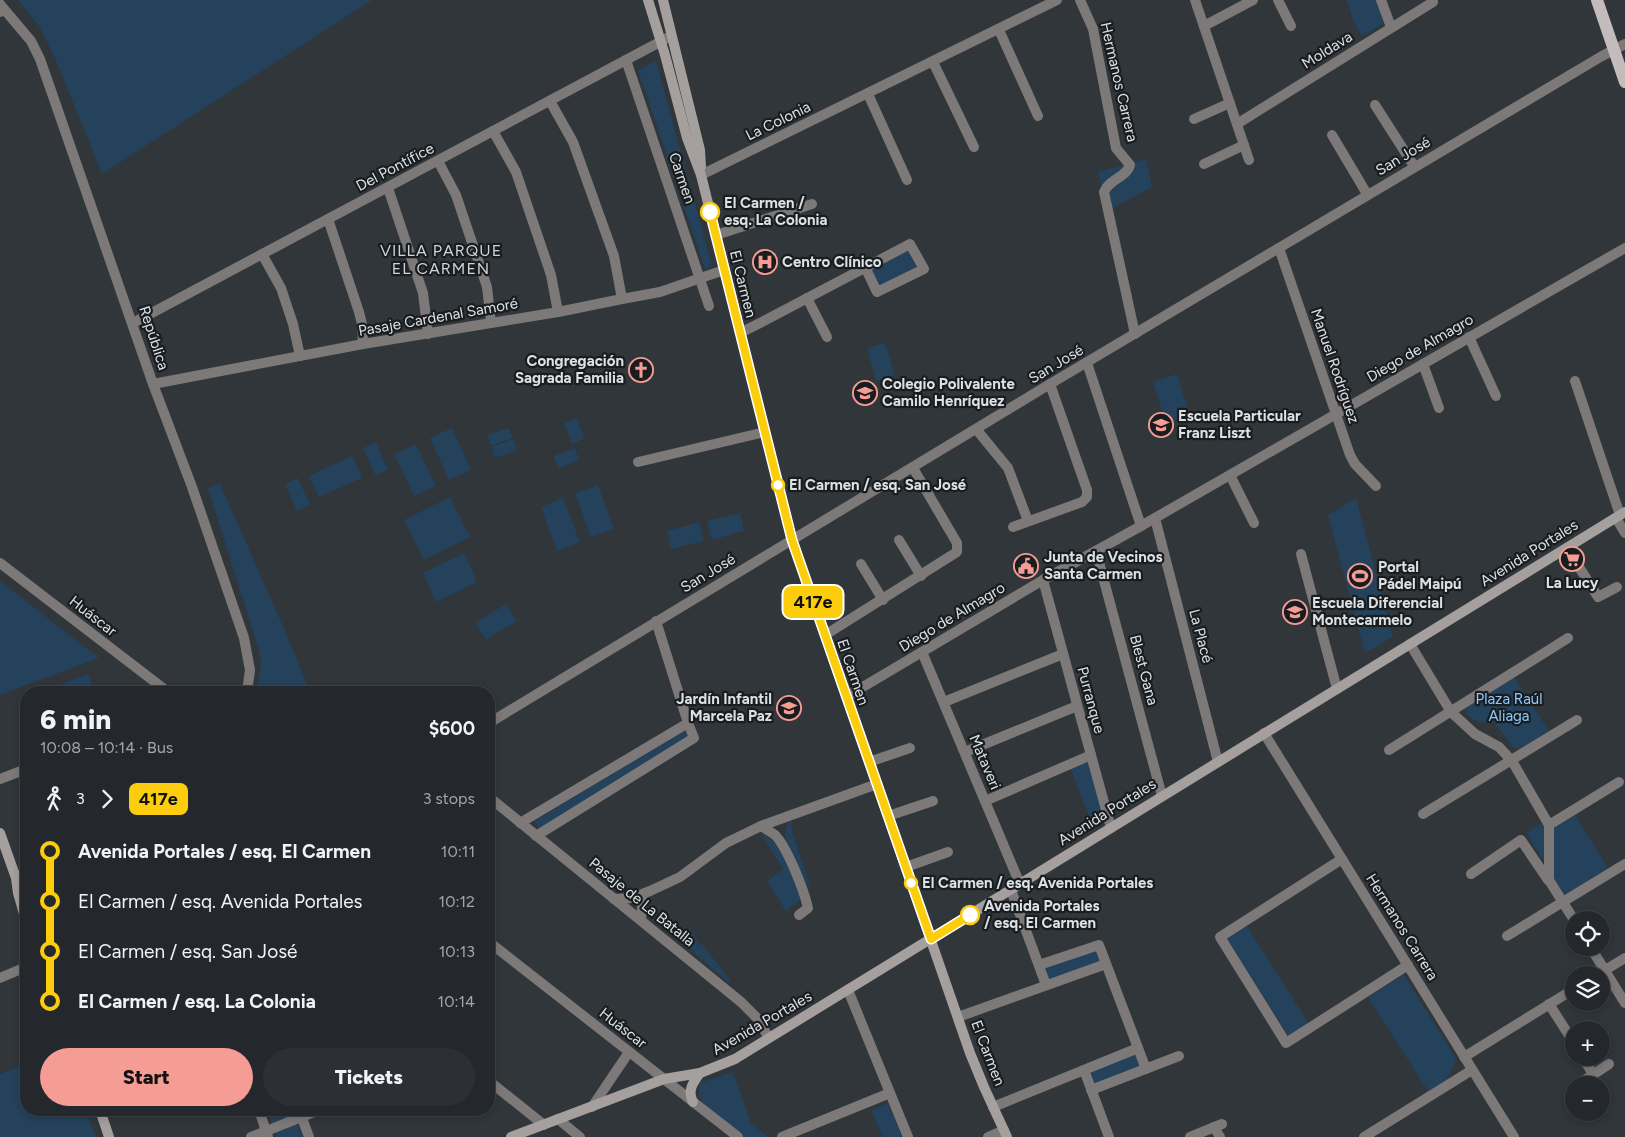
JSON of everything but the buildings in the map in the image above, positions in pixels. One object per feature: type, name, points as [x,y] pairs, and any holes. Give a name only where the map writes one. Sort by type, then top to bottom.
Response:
[{"type":"main road","name":"El Carmen","points":[[648,0],[687,138],[701,175],[792,540],[977,1070],[1006,1134]]},
{"type":"main road","name":"El Carmen","points":[[663,0],[700,150],[701,175]]},
{"type":"main road","points":[[1597,0],[1619,46],[1625,82]]},
{"type":"main road","name":"Avenida Portales","points":[[511,1137],[664,1079],[700,1073],[735,1059],[1620,515]]},
{"type":"main road","points":[[0,833],[20,885]]},
{"type":"main road","points":[[16,878],[20,900]]},
{"type":"main road","points":[[693,1102],[690,1092],[693,1082],[700,1073]]},
{"type":"main road","points":[[102,1116],[109,1137]]},
{"type":"street","name":"La Colonia","points":[[701,175],[1057,0]]},
{"type":"street","name":"Hermanos Carrera","points":[[1080,0],[1093,29],[1116,148],[1130,165],[1128,171],[1106,186],[1104,192],[1135,334]]},
{"type":"street","points":[[1195,0],[1249,160]]},
{"type":"street","points":[[1204,26],[1253,0]]},
{"type":"street","points":[[1278,0],[1291,26]]},
{"type":"street","points":[[1381,0],[1391,27]]},
{"type":"street","name":"Moldava","points":[[1237,124],[1433,2]]},
{"type":"street","name":"República","points":[[1,8],[31,41],[40,58],[134,323],[153,384],[192,487],[244,638],[250,670],[248,686]]},
{"type":"street","points":[[999,30],[1038,116]]},
{"type":"street","name":"Del Pontífice","points":[[134,323],[671,36]]},
{"type":"street","name":"San José","points":[[495,719],[1367,194],[1619,46]]},
{"type":"street","name":"Carmen","points":[[626,60],[709,306]]},
{"type":"street","points":[[933,62],[974,147]]},
{"type":"street","points":[[868,94],[906,180]]},
{"type":"street","points":[[550,101],[573,142],[614,256],[622,299]]},
{"type":"street","points":[[1194,119],[1230,103]]},
{"type":"street","points":[[1375,105],[1414,166]]},
{"type":"street","points":[[493,131],[516,172],[551,275],[558,312]]},
{"type":"street","points":[[1332,135],[1367,194]]},
{"type":"street","points":[[1204,164],[1244,145]]},
{"type":"street","points":[[438,161],[456,195],[487,287],[491,322]]},
{"type":"street","points":[[388,188],[423,293],[428,334]]},
{"type":"street","points":[[716,234],[812,204]]},
{"type":"street","points":[[328,219],[359,312],[363,344]]},
{"type":"street","points":[[740,333],[808,298],[865,267],[910,244],[924,269],[877,292],[865,267]]},
{"type":"street","name":"Manuel Rodríguez","points":[[1279,248],[1352,460],[1376,486]]},
{"type":"street","name":"Diego de Almagro","points":[[846,697],[1043,580],[1141,526],[1625,248]]},
{"type":"street","points":[[262,254],[281,288],[293,324],[300,356]]},
{"type":"street","name":"Pasaje Cardenal Samoré","points":[[153,384],[363,344],[558,312],[660,292],[724,270]]},
{"type":"street","points":[[808,298],[827,337]]},
{"type":"street","points":[[1469,337],[1496,396]]},
{"type":"street","points":[[1087,363],[1141,526]]},
{"type":"street","points":[[1423,364],[1439,408]]},
{"type":"street","points":[[1575,381],[1625,533]]},
{"type":"street","points":[[1013,527],[1082,502],[1087,496],[1087,490],[1050,384]]},
{"type":"street","points":[[976,430],[1008,468],[1028,521]]},
{"type":"street","points":[[638,462],[765,432]]},
{"type":"street","points":[[825,635],[921,576],[955,554],[958,549],[957,543],[913,468]]},
{"type":"street","points":[[1230,475],[1254,523]]},
{"type":"street","name":"La Placé","points":[[1155,518],[1218,762]]},
{"type":"street","points":[[900,540],[921,576]]},
{"type":"street","points":[[1567,548],[1598,597],[1618,587]]},
{"type":"street","name":"Blest Gana","points":[[1096,551],[1162,796]]},
{"type":"street","points":[[1301,554],[1337,689]]},
{"type":"street","name":"Huáscar","points":[[0,563],[160,686]]},
{"type":"street","points":[[861,564],[883,600]]},
{"type":"street","name":"Purranque","points":[[1043,580],[1110,828]]},
{"type":"street","points":[[536,836],[694,738],[656,621]]},
{"type":"street","points":[[1389,750],[1568,638]]},
{"type":"street","points":[[1410,644],[1451,712],[1475,734],[1499,747],[1512,761],[1549,825],[1549,880]]},
{"type":"street","name":"Mataveri","points":[[922,652],[985,801],[1016,887],[1046,986]]},
{"type":"street","points":[[944,702],[1063,654]]},
{"type":"street","points":[[965,752],[1077,706]]},
{"type":"street","points":[[1423,814],[1577,720]]},
{"type":"street","points":[[520,823],[688,723]]},
{"type":"street","name":"Hermanos Carrera","points":[[1264,733],[1514,1137]]},
{"type":"street","points":[[869,762],[910,748]]},
{"type":"street","points":[[985,801],[1091,756]]},
{"type":"street","points":[[0,779],[20,771]]},
{"type":"street","points":[[1549,825],[1618,782]]},
{"type":"street","points":[[614,899],[632,898],[680,878],[726,843],[761,826],[877,784]]},
{"type":"street","points":[[888,816],[933,801]]},
{"type":"street","name":"Pasaje de La Batalla","points":[[495,802],[747,1007],[769,1038]]},
{"type":"street","points":[[787,816],[780,829],[779,837],[806,896],[808,908],[798,915]]},
{"type":"street","points":[[761,826],[774,835],[783,846]]},
{"type":"street","points":[[1471,874],[1521,840],[1568,911]]},
{"type":"street","points":[[906,867],[948,852]]},
{"type":"street","points":[[1342,859],[1220,937],[1286,1043],[1408,965]]},
{"type":"street","points":[[1506,936],[1625,864]]},
{"type":"street","points":[[641,920],[643,894]]},
{"type":"street","points":[[1039,965],[1099,945],[1146,1069]]},
{"type":"street","name":"Huáscar","points":[[495,947],[738,1137]]},
{"type":"street","points":[[1610,967],[1625,958]]},
{"type":"street","points":[[958,1017],[1106,964]]},
{"type":"street","points":[[0,978],[20,970]]},
{"type":"street","points":[[1610,984],[1625,1003]]},
{"type":"street","points":[[848,990],[908,1137]]},
{"type":"street","points":[[1464,1057],[1565,995]]},
{"type":"street","points":[[1550,1004],[1565,1028]]},
{"type":"street","points":[[993,1106],[1138,1048]]},
{"type":"street","points":[[592,1107],[629,1052]]},
{"type":"street","points":[[1091,1090],[1179,1056]]},
{"type":"street","points":[[1588,1066],[1593,1074]]},
{"type":"street","points":[[1590,1076],[1605,1066]]},
{"type":"street","points":[[1084,1070],[1110,1137]]},
{"type":"street","points":[[1364,1137],[1472,1070]]},
{"type":"street","points":[[495,1086],[544,1125]]},
{"type":"street","points":[[782,1137],[890,1093]]},
{"type":"street","points":[[261,1116],[267,1134]]},
{"type":"street","points":[[251,1137],[267,1134],[297,1116]]},
{"type":"street","points":[[301,1116],[309,1137]]},
{"type":"street","points":[[558,1120],[580,1137]]},
{"type":"street","points":[[1190,1137],[1202,1135],[1218,1126],[1220,1137]]},
{"type":"street","points":[[988,1137],[1006,1134]]},
{"type":"green space","points":[[18,0],[372,0],[102,174],[55,58],[39,26]]},
{"type":"green space","points":[[1347,0],[1376,0],[1384,23],[1362,36],[1353,21]]},
{"type":"green space","points":[[656,61],[712,266],[705,269],[638,70]]},
{"type":"green space","points":[[1146,159],[1152,187],[1107,211],[1098,172]]},
{"type":"green space","points":[[908,249],[916,267],[879,286],[871,269]]},
{"type":"green space","points":[[885,343],[895,375],[876,381],[867,348]]},
{"type":"green space","points":[[1177,374],[1190,416],[1166,423],[1153,382]]},
{"type":"green space","points":[[577,418],[584,439],[572,444],[564,423]]},
{"type":"green space","points":[[452,428],[471,470],[449,480],[430,438]]},
{"type":"green space","points":[[509,428],[512,438],[491,446],[487,435]]},
{"type":"green space","points":[[513,439],[517,450],[495,458],[492,447]]},
{"type":"green space","points":[[376,442],[388,470],[375,475],[363,448]]},
{"type":"green space","points":[[416,444],[436,486],[414,496],[394,454]]},
{"type":"green space","points":[[575,448],[579,460],[558,468],[554,456]]},
{"type":"green space","points":[[352,456],[362,478],[319,497],[309,476]]},
{"type":"green space","points":[[298,478],[310,505],[297,511],[285,484]]},
{"type":"green space","points":[[220,484],[308,686],[258,686],[261,663],[259,650],[208,488]]},
{"type":"green space","points":[[598,485],[614,529],[591,537],[575,493]]},
{"type":"green space","points":[[450,497],[470,537],[424,560],[404,520]]},
{"type":"green space","points":[[563,498],[580,542],[557,551],[541,507]]},
{"type":"green space","name":"Portal Pádel Maipú","points":[[1356,498],[1393,637],[1365,653],[1328,515]]},
{"type":"green space","points":[[740,513],[744,531],[712,540],[707,521]]},
{"type":"green space","points":[[699,522],[704,541],[671,549],[667,531]]},
{"type":"green space","points":[[464,553],[477,582],[436,602],[423,573]]},
{"type":"green space","points":[[0,581],[99,658],[0,695]]},
{"type":"green space","points":[[506,604],[517,621],[486,640],[475,623]]},
{"type":"green space","points":[[88,674],[93,686],[58,686]]},
{"type":"green space","name":"Plaza Raúl Aliaga","points":[[1514,677],[1549,731],[1523,748],[1514,748],[1494,723],[1476,721],[1464,709]]},
{"type":"green space","points":[[685,731],[689,739],[539,829],[535,821]]},
{"type":"green space","points":[[1088,759],[1104,810],[1090,819],[1070,767]]},
{"type":"green space","points":[[1575,815],[1608,868],[1565,895],[1553,876],[1553,829]]},
{"type":"green space","points":[[790,821],[792,822],[791,828],[810,886],[808,887],[785,837]]},
{"type":"green space","points":[[1542,823],[1546,828],[1546,865],[1526,833]]},
{"type":"green space","points":[[761,833],[769,838],[782,853],[801,899],[786,911],[767,881],[783,869]]},
{"type":"green space","points":[[1247,926],[1309,1024],[1289,1037],[1227,938]]},
{"type":"green space","points":[[690,928],[699,945],[702,944],[730,980],[728,982],[676,937]]},
{"type":"green space","points":[[1096,950],[1101,962],[1048,980],[1044,968]]},
{"type":"green space","points":[[1404,975],[1457,1060],[1446,1080],[1428,1091],[1368,997]]},
{"type":"green space","points":[[1137,1053],[1141,1065],[1092,1084],[1088,1072]]},
{"type":"green space","points":[[20,1066],[20,1116],[88,1116],[96,1137],[0,1137],[0,1074]]},
{"type":"green space","points":[[733,1072],[751,1123],[768,1137],[744,1137],[708,1109],[699,1097],[699,1083]]},
{"type":"green space","points":[[888,1103],[902,1137],[883,1137],[871,1110]]},
{"type":"green space","points":[[269,1116],[294,1116],[302,1137],[277,1137]]},
{"type":"bus line","name":"417e","points":[[710,212],[792,540],[931,939],[970,915]]},
{"type":"place","name":"El Carmen / esq. La Colonia","points":[[710,212]]},
{"type":"place","name":"Centro Clínico","points":[[765,262]]},
{"type":"place","name":"Congregación Sagrada Familia","points":[[641,370]]},
{"type":"place","name":"Colegio Polivalente Camilo Henríquez","points":[[865,393]]},
{"type":"place","name":"Escuela Particular Franz Liszt","points":[[1161,425]]},
{"type":"place","name":"El Carmen / esq. San José","points":[[778,485]]},
{"type":"place","name":"La Lucy","points":[[1572,559]]},
{"type":"place","name":"Junta de Vecinos Santa Carmen","points":[[1026,566]]},
{"type":"place","name":"Portal Pádel Maipú","points":[[1360,576]]},
{"type":"place","name":"Escuela Diferencial Montecarmelo","points":[[1295,612]]},
{"type":"place","name":"Jardín Infantil Marcela Paz","points":[[789,708]]},
{"type":"place","name":"El Carmen / esq. Avenida Portales","points":[[911,883]]},
{"type":"place","name":"Avenida Portales / esq. El Carmen","points":[[970,915]]},
{"type":"district","name":"VILLA PARQUE EL CARMEN","points":[[441,259]]}]
